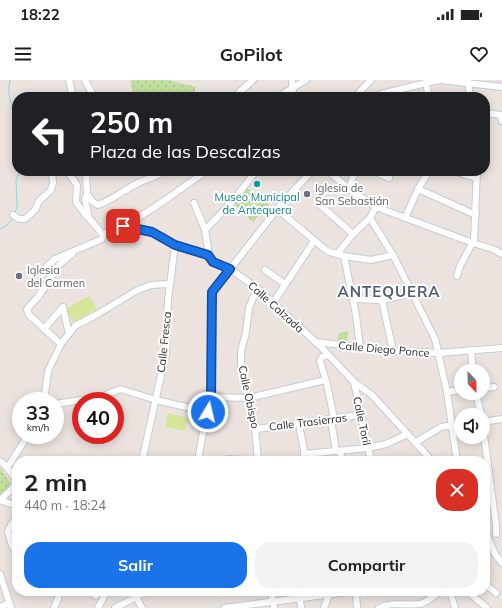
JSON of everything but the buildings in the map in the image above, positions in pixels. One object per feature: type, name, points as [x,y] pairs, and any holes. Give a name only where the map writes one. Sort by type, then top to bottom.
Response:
[{"type":"street","points":[[69,80],[73,92]]},
{"type":"street","points":[[85,80],[91,92]]},
{"type":"street","points":[[240,92],[253,80]]},
{"type":"street","points":[[292,80],[292,92]]},
{"type":"street","points":[[286,92],[306,80]]},
{"type":"street","points":[[360,92],[371,80]]},
{"type":"street","points":[[388,92],[426,82],[440,80],[468,81],[502,86]]},
{"type":"street","points":[[493,80],[502,86]]},
{"type":"street","points":[[468,81],[469,92]]},
{"type":"street","points":[[426,82],[428,92]]},
{"type":"street","points":[[490,114],[501,115],[502,121]]},
{"type":"street","points":[[13,215],[19,219],[29,217],[35,210],[39,201],[51,190],[53,183],[52,176]]},
{"type":"street","points":[[71,176],[77,185],[76,202],[103,235]]},
{"type":"street","points":[[86,176],[87,194],[85,199],[89,218]]},
{"type":"street","points":[[87,194],[93,202],[98,205],[107,202],[138,183],[159,176]]},
{"type":"street","points":[[46,266],[55,259],[102,239],[103,235],[114,228],[123,226],[151,210],[161,201],[199,176]]},
{"type":"street","points":[[205,230],[232,202],[252,176]]},
{"type":"street","points":[[199,456],[211,397],[212,292],[277,209],[307,176]]},
{"type":"street","points":[[334,176],[349,189],[376,207],[493,249],[502,254]]},
{"type":"street","points":[[349,189],[354,176]]},
{"type":"street","points":[[405,218],[418,189],[426,176]]},
{"type":"street","points":[[457,276],[460,266],[474,243],[476,178],[469,176]]},
{"type":"street","points":[[418,189],[476,215]]},
{"type":"street","points":[[194,203],[205,230],[208,255]]},
{"type":"street","points":[[320,206],[353,234]]},
{"type":"street","points":[[360,348],[353,298],[341,255],[353,234],[370,218],[376,207]]},
{"type":"street","points":[[277,209],[327,251],[371,260],[393,255]]},
{"type":"street","points":[[370,218],[393,255],[435,339],[447,392],[456,456]]},
{"type":"street","name":"Calle Calzada","points":[[123,226],[152,232],[175,245],[208,255],[213,262],[230,269],[257,288],[314,341],[354,382],[372,395],[428,456]]},
{"type":"street","points":[[273,303],[314,241]]},
{"type":"street","name":"Calle Fresca","points":[[143,456],[166,353],[170,284],[175,245]]},
{"type":"street","points":[[61,344],[29,315],[27,309],[38,297],[59,265],[75,251]]},
{"type":"street","points":[[266,270],[285,284]]},
{"type":"street","points":[[45,392],[48,371],[61,344],[75,326],[96,315],[136,290],[151,284],[170,284]]},
{"type":"street","name":"Calle Obispo","points":[[257,288],[249,308],[246,332],[241,351],[241,363],[256,429],[258,456]]},
{"type":"street","points":[[353,298],[382,300],[413,293]]},
{"type":"street","points":[[382,300],[393,351]]},
{"type":"street","points":[[44,330],[63,307],[69,334]]},
{"type":"street","name":"Calle Diego Ponce","points":[[314,341],[360,348],[439,353],[502,348]]},
{"type":"street","name":"Calle Diego Ponce","points":[[320,347],[328,344]]},
{"type":"street","points":[[320,347],[319,352],[340,456]]},
{"type":"street","points":[[471,350],[472,364]]},
{"type":"street","points":[[321,359],[328,355]]},
{"type":"street","points":[[211,397],[249,398],[325,380]]},
{"type":"street","name":"Calle Toril","points":[[354,382],[370,456]]},
{"type":"street","points":[[490,387],[494,387]]},
{"type":"street","points":[[64,403],[101,397],[120,389],[156,400],[208,412]]},
{"type":"street","points":[[447,392],[454,391]]},
{"type":"street","name":"Calle Trasierras","points":[[256,429],[332,420],[360,415]]},
{"type":"street","points":[[490,421],[502,419]]},
{"type":"street","points":[[299,424],[305,456]]},
{"type":"street","points":[[416,442],[440,427],[454,425]]},
{"type":"street","points":[[314,456],[386,444],[408,434]]},
{"type":"street","points":[[15,456],[22,444]]},
{"type":"street","points":[[485,444],[487,456]]},
{"type":"street","points":[[0,461],[8,467],[12,474]]},
{"type":"street","points":[[8,467],[12,461]]},
{"type":"street","points":[[8,467],[12,477]]},
{"type":"street","points":[[490,481],[496,526],[499,534],[490,539]]},
{"type":"street","points":[[12,488],[0,500],[12,504]]},
{"type":"street","points":[[12,526],[8,531],[8,537],[12,546]]},
{"type":"street","points":[[490,544],[502,563]]},
{"type":"street","points":[[0,574],[10,605],[0,607]]},
{"type":"street","points":[[490,588],[496,593]]},
{"type":"street","points":[[54,608],[59,596]]},
{"type":"street","points":[[99,608],[105,596]]},
{"type":"street","points":[[224,608],[273,605],[294,596]]},
{"type":"street","points":[[299,596],[301,608]]},
{"type":"street","points":[[324,608],[328,596]]},
{"type":"street","points":[[357,596],[358,608]]},
{"type":"street","points":[[379,608],[386,606],[426,605],[435,596]]},
{"type":"street","points":[[451,596],[455,608]]},
{"type":"street","points":[[473,596],[487,608]]},
{"type":"street","points":[[118,607],[136,597],[142,608]]},
{"type":"green space","points":[[131,80],[168,80],[196,87],[194,92],[133,92]]},
{"type":"green space","points":[[244,186],[270,203],[253,222],[232,202]]},
{"type":"green space","points":[[89,296],[97,309],[73,322],[66,309]]},
{"type":"green space","points":[[348,331],[347,345],[336,345],[339,333]]},
{"type":"green space","points":[[168,413],[188,418],[185,431],[165,427]]},
{"type":"green space","points":[[0,467],[10,483],[8,488],[0,496]]},
{"type":"waterway","points":[[10,80],[9,95],[12,104]]},
{"type":"waterway","points":[[15,213],[17,207],[16,180],[18,176]]},
{"type":"waterway","points":[[0,229],[7,225],[13,218]]},
{"type":"place","name":"Museo Municipal de Antequera","points":[[257,184]]},
{"type":"place","name":"Iglesia de San Sebastián","points":[[307,194]]},
{"type":"place","name":"Iglesia del Carmen","points":[[19,276]]},
{"type":"district","name":"ANTEQUERA","points":[[389,291]]},
{"type":"route","points":[[123,226],[141,229],[162,236],[175,245],[200,254],[208,255],[213,262],[230,269],[212,292],[211,397],[208,412]]}]
